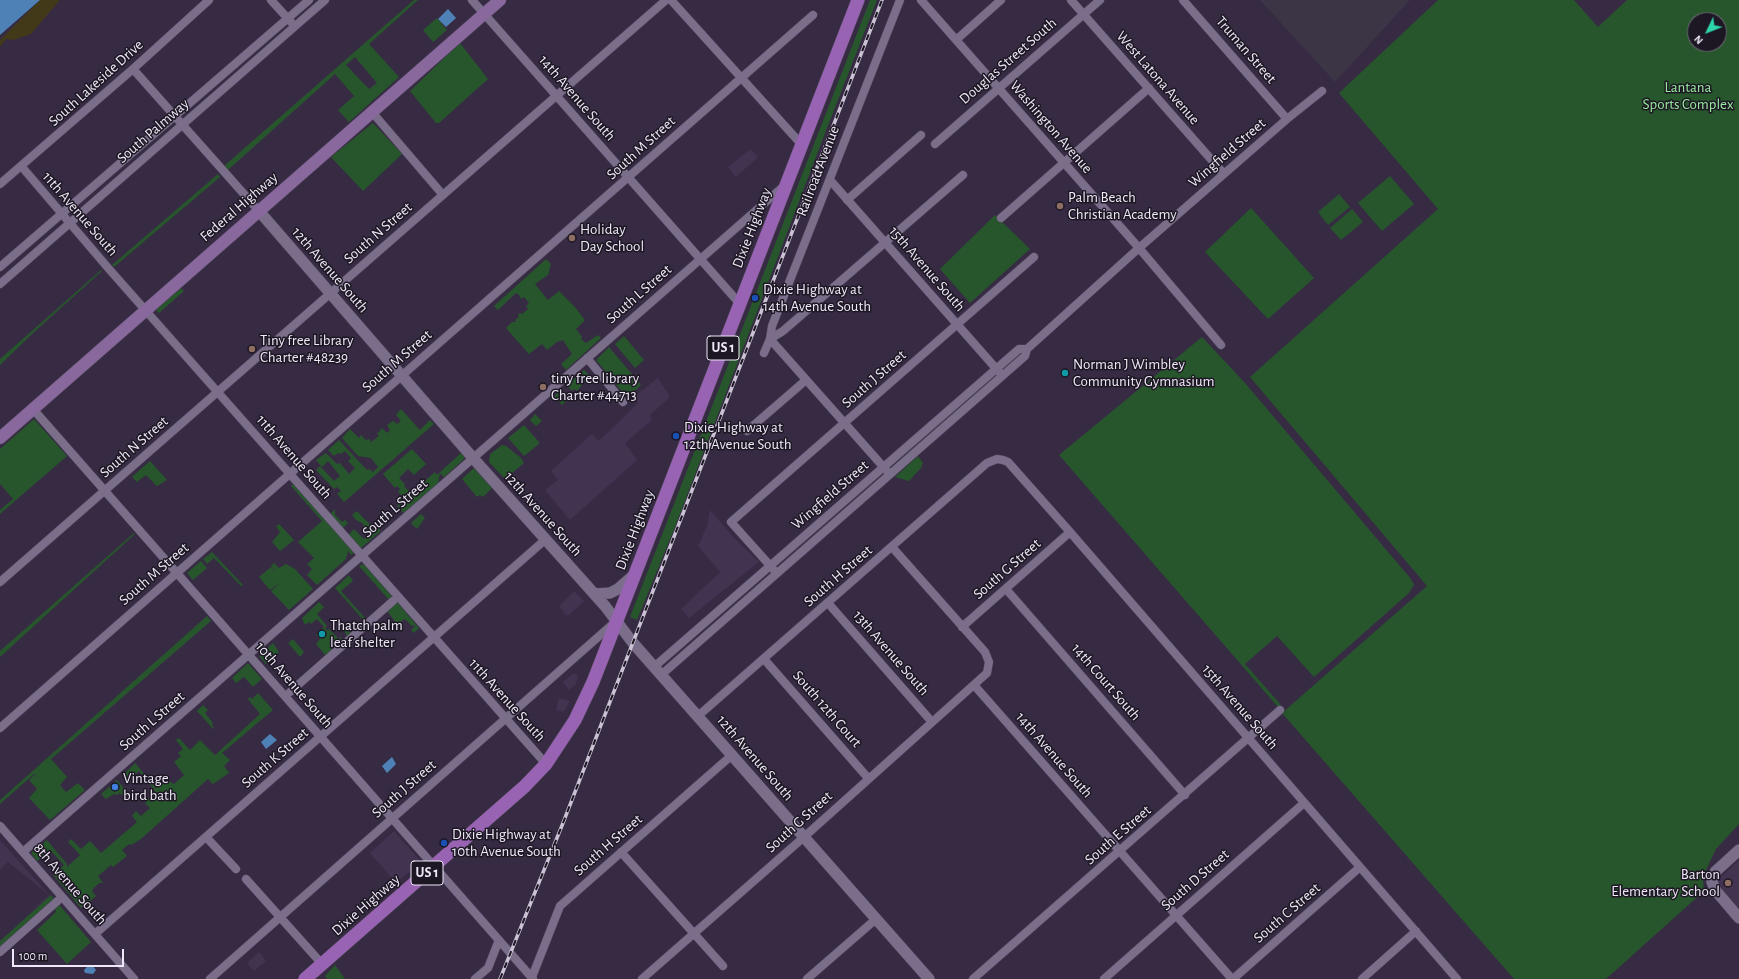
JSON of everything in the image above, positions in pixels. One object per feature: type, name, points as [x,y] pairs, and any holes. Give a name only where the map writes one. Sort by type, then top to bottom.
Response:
[{"type":"main road","name":"Federal Highway","points":[[0,438],[500,0]]},
{"type":"main road","name":"Dixie Highway","points":[[305,979],[515,796],[546,764],[569,730],[581,708],[616,621],[858,0]]},
{"type":"street","name":"South Lakeside Drive","points":[[0,184],[22,167],[209,0]]},
{"type":"street","points":[[271,0],[295,26]]},
{"type":"street","name":"South Palmway","points":[[0,267],[308,0]]},
{"type":"street","name":"South Palmway","points":[[0,284],[325,0]]},
{"type":"street","name":"14th Avenue South","points":[[472,0],[740,304]]},
{"type":"street","name":"South N Street","points":[[0,582],[666,0]]},
{"type":"street","points":[[671,0],[802,145]]},
{"type":"street","name":"Railroad Avenue","points":[[764,353],[770,339],[772,326],[900,0]]},
{"type":"street","name":"Washington Avenue","points":[[921,0],[1139,248],[1221,345]]},
{"type":"street","points":[[956,40],[1001,0]]},
{"type":"street","name":"West Latona Avenue","points":[[1071,0],[1224,174]]},
{"type":"street","name":"Douglas Street South","points":[[935,144],[1100,0]]},
{"type":"street","name":"Truman Street","points":[[1183,0],[1288,119]]},
{"type":"street","name":"South M Street","points":[[0,728],[813,15]]},
{"type":"street","name":"12th Avenue South","points":[[133,69],[594,594],[633,643],[929,979]]},
{"type":"street","points":[[1001,218],[1149,88]]},
{"type":"street","name":"Wingfield Street","points":[[658,671],[777,574],[1025,356],[1027,349],[1139,248],[1322,91]]},
{"type":"street","points":[[372,112],[443,195]]},
{"type":"street","points":[[847,200],[920,135]]},
{"type":"street","name":"11th Avenue South","points":[[22,167],[70,222],[108,269],[146,310],[546,764]]},
{"type":"street","points":[[890,475],[770,339],[783,332],[963,175]]},
{"type":"street","name":"15th Avenue South","points":[[830,180],[1002,376]]},
{"type":"street","name":"South L Street","points":[[23,852],[786,184]]},
{"type":"street","name":"South J Street","points":[[770,566],[731,522],[1034,256]]},
{"type":"street","name":"Wingfield Street","points":[[658,671],[770,566],[1019,349],[1027,349]]},
{"type":"street","points":[[587,358],[623,402]]},
{"type":"street","points":[[747,431],[806,380]]},
{"type":"street","name":"10th Avenue South","points":[[33,409],[532,978]]},
{"type":"street","name":"15th Avenue South","points":[[997,459],[1008,462],[1070,532],[1457,979]]},
{"type":"street","name":"South H Street","points":[[698,716],[987,463],[997,459]]},
{"type":"street","name":"South G Street","points":[[962,627],[1070,532]]},
{"type":"street","name":"South K Street","points":[[95,934],[546,539]]},
{"type":"street","points":[[799,541],[806,548]]},
{"type":"street","points":[[892,547],[985,652],[989,662],[987,673],[974,685]]},
{"type":"street","points":[[770,566],[777,574]]},
{"type":"street","points":[[594,594],[610,593],[618,589],[634,575]]},
{"type":"street","name":"14th Court South","points":[[1006,589],[1185,795]]},
{"type":"street","points":[[290,692],[393,602]]},
{"type":"street","name":"13th Avenue South","points":[[828,603],[932,722]]},
{"type":"street","name":"South J Street","points":[[210,979],[616,621]]},
{"type":"street","name":"South 12th Court","points":[[764,659],[868,778]]},
{"type":"street","name":"14th Avenue South","points":[[974,685],[1233,979]]},
{"type":"street","name":"South G Street","points":[[642,979],[974,685]]},
{"type":"street","name":"South E Street","points":[[973,979],[1120,852],[1280,710]]},
{"type":"street","name":"South H Street","points":[[532,978],[560,906],[732,755]]},
{"type":"street","name":"South D Street","points":[[1104,979],[1304,803]]},
{"type":"street","name":"8th Avenue South","points":[[0,826],[134,979]]},
{"type":"street","points":[[206,837],[236,869]]},
{"type":"street","points":[[1739,850],[1715,872],[1712,882],[1716,891],[1739,918]]},
{"type":"street","points":[[621,852],[723,966]]},
{"type":"street","name":"South C Street","points":[[1233,979],[1360,867]]},
{"type":"street","points":[[246,879],[322,964]]},
{"type":"street","points":[[0,952],[62,897]]},
{"type":"street","points":[[807,979],[876,919]]},
{"type":"street","points":[[1362,979],[1416,931]]},
{"type":"street","points":[[482,979],[499,940]]},
{"type":"street","points":[[475,979],[488,968]]},
{"type":"shaded area","points":[[1260,0],[1410,0],[1335,82]]},
{"type":"shaded area","points":[[750,149],[758,157],[736,177],[728,167]]},
{"type":"shaded area","points":[[658,378],[670,397],[650,415],[652,420],[625,443],[637,460],[570,520],[545,490],[558,480],[551,471],[592,434],[599,441],[638,403],[635,396]]},
{"type":"shaded area","points":[[710,510],[735,539],[759,562],[689,618],[681,609],[720,572],[698,546],[707,526]]},
{"type":"shaded area","points":[[574,591],[584,601],[569,615],[566,615],[559,606]]},
{"type":"shaded area","points":[[574,673],[578,676],[576,684],[569,690],[563,682]]},
{"type":"shaded area","points":[[559,698],[570,701],[564,712],[556,710]]},
{"type":"shaded area","points":[[394,831],[421,862],[396,883],[370,853]]},
{"type":"shaded area","points":[[0,840],[50,896],[26,915],[49,895],[8,862],[0,870]]},
{"type":"shaded area","name":"Barton Elementary School","points":[[1739,860],[1739,912],[1717,887],[1718,880]]},
{"type":"shaded area","points":[[259,952],[266,961],[254,971],[247,963]]},
{"type":"green space","points":[[414,0],[418,0],[369,44],[399,77],[349,122],[338,110],[354,96],[335,74],[228,170],[224,166]],"holes":[[[355,57],[377,83],[369,89],[346,65],[339,71]]]},
{"type":"green space","points":[[870,0],[877,0],[675,527],[637,620],[630,617]]},
{"type":"green space","name":"Lantana Sports Complex","points":[[1438,0],[1574,0],[1598,27],[1627,0],[1739,0],[1739,824],[1716,849],[1703,880],[1704,891],[1606,979],[1514,979],[1282,713],[1427,586],[1250,377],[1438,209],[1339,93]]},
{"type":"green space","points":[[437,18],[447,30],[433,42],[423,30]]},
{"type":"green space","points":[[460,43],[488,79],[439,123],[436,123],[410,91]]},
{"type":"green space","points":[[373,123],[402,154],[363,191],[331,157]]},
{"type":"green space","points":[[218,174],[220,177],[114,267],[112,265]]},
{"type":"green space","points":[[1390,176],[1414,204],[1382,231],[1358,203]]},
{"type":"green space","points":[[1339,194],[1350,207],[1328,225],[1318,212]]},
{"type":"green space","points":[[1251,208],[1314,278],[1268,319],[1205,252]]},
{"type":"green space","points":[[1352,209],[1363,222],[1341,240],[1330,228]]},
{"type":"green space","points":[[995,215],[1030,249],[970,303],[940,269]]},
{"type":"green space","points":[[546,259],[551,264],[548,275],[535,284],[548,300],[559,291],[574,306],[585,320],[576,329],[582,337],[581,339],[586,343],[598,335],[601,338],[566,370],[561,364],[572,354],[563,340],[557,342],[547,350],[542,344],[529,354],[506,328],[512,322],[516,322],[515,320],[519,317],[518,315],[520,313],[522,314],[528,309],[526,306],[529,303],[524,297],[521,299],[516,293],[498,310],[494,306]]},
{"type":"green space","points":[[101,270],[102,271],[0,365],[0,359]]},
{"type":"green space","points":[[181,288],[184,291],[159,313],[156,310]]},
{"type":"green space","points":[[624,336],[644,360],[635,368],[615,344]]},
{"type":"green space","points":[[1202,337],[1245,383],[1411,579],[1414,585],[1409,593],[1314,677],[1277,636],[1245,664],[1281,705],[1278,707],[1059,455]]},
{"type":"green space","points":[[609,347],[641,385],[627,398],[596,360]]},
{"type":"green space","points":[[584,370],[592,378],[588,382],[586,380],[577,391],[574,389],[572,391],[567,385]]},
{"type":"green space","points":[[562,390],[570,398],[562,405],[554,396]]},
{"type":"green space","points":[[401,409],[420,430],[430,420],[434,424],[344,502],[337,494],[341,491],[337,487],[334,489],[316,470],[320,466],[334,481],[340,476],[328,461],[322,467],[316,460],[326,453],[337,464],[340,463],[349,474],[355,468],[348,461],[351,458],[345,451],[334,456],[328,450],[339,440],[367,470],[369,469],[373,472],[378,467],[371,458],[358,456],[342,438],[350,429],[359,438],[361,435],[366,440],[369,439],[371,442],[379,436],[377,434],[382,428],[387,433],[390,430],[387,425],[393,421],[397,424],[401,421],[396,415]]},
{"type":"green space","points":[[535,414],[542,421],[536,426],[530,420]]},
{"type":"green space","points":[[34,419],[67,456],[0,514],[0,510],[13,499],[0,484],[0,449]]},
{"type":"green space","points":[[524,425],[539,442],[539,444],[524,456],[508,438]]},
{"type":"green space","points":[[502,445],[506,446],[521,458],[524,463],[505,479],[489,462],[490,454]]},
{"type":"green space","points":[[412,449],[426,464],[414,475],[408,469],[399,478],[411,493],[435,472],[437,475],[461,453],[465,456],[463,460],[444,477],[440,473],[438,484],[405,515],[397,506],[401,503],[399,499],[402,496],[398,492],[400,489],[397,486],[395,488],[383,474]]},
{"type":"green space","points":[[918,456],[923,463],[921,468],[909,481],[895,477]]},
{"type":"green space","points":[[150,461],[167,480],[157,486],[146,475],[137,482],[132,477]]},
{"type":"green space","points":[[474,468],[492,488],[483,497],[480,495],[477,497],[462,479]]},
{"type":"green space","points":[[294,483],[355,552],[351,555],[348,551],[346,559],[317,585],[307,575],[312,569],[307,564],[314,558],[298,542],[322,521],[291,486]]},
{"type":"green space","points":[[335,509],[335,515],[342,522],[345,520],[348,523],[342,529],[330,514]]},
{"type":"green space","points":[[357,511],[374,529],[377,527],[381,531],[361,548],[359,548],[348,535],[354,529],[364,539],[370,535],[363,526],[364,524],[356,520],[352,515]]},
{"type":"green space","points":[[421,514],[425,518],[417,529],[411,523]]},
{"type":"green space","points":[[279,524],[294,540],[280,551],[272,542],[280,532],[276,526]]},
{"type":"green space","points":[[134,533],[135,534],[0,657],[0,651]]},
{"type":"green space","points":[[212,552],[243,585],[241,586],[214,558],[207,564],[203,559]]},
{"type":"green space","points":[[201,561],[207,568],[193,580],[187,573]]},
{"type":"green space","points":[[274,563],[279,568],[286,564],[295,569],[313,589],[289,610],[271,591],[280,583],[270,590],[259,577],[271,567],[276,572],[271,566]]},
{"type":"green space","points":[[363,564],[419,628],[414,633],[411,630],[415,626],[412,626],[405,619],[397,624],[387,611],[303,682],[299,678],[326,656],[316,644],[320,639],[316,635],[324,627],[317,619],[311,624],[309,622],[305,625],[302,618],[319,602],[324,607],[317,614],[327,626],[325,628],[328,631],[329,629],[339,639],[341,637],[343,640],[347,636],[344,631],[347,628],[353,634],[366,623],[335,588],[349,575],[353,581],[341,591],[366,619],[389,600],[359,566]]},
{"type":"green space","points":[[207,616],[211,621],[51,759],[67,777],[60,785],[66,792],[78,783],[85,790],[50,820],[29,798],[37,789],[29,780],[34,775],[38,779],[34,774],[0,804],[0,800]]},
{"type":"green space","points":[[293,639],[304,652],[300,657],[288,643]]},
{"type":"green space","points":[[273,643],[279,652],[266,664],[259,656]]},
{"type":"green space","points":[[248,663],[262,679],[253,687],[244,677],[236,683],[232,678]]},
{"type":"green space","points":[[258,693],[273,710],[222,753],[230,760],[224,766],[229,773],[213,784],[208,779],[141,839],[131,845],[129,844],[122,850],[127,856],[113,867],[111,865],[98,876],[103,883],[99,883],[93,889],[92,891],[96,896],[81,908],[53,875],[64,865],[50,850],[37,861],[31,853],[47,840],[67,864],[67,867],[80,855],[68,842],[71,839],[81,849],[90,841],[101,853],[137,822],[132,816],[136,811],[141,816],[150,808],[145,803],[155,791],[139,771],[128,781],[123,775],[135,763],[156,788],[165,779],[174,784],[184,775],[174,762],[181,756],[178,753],[183,749],[176,740],[179,738],[190,750],[200,740],[215,755],[260,714],[248,699],[250,697],[252,699]]},
{"type":"green space","points":[[203,705],[208,710],[205,713],[213,723],[213,729],[197,711]]},
{"type":"green space","points":[[117,780],[128,793],[124,797],[120,793],[117,795],[114,794],[106,799],[101,794]]},
{"type":"green space","points":[[51,895],[91,942],[67,964],[37,930],[56,912],[55,909],[57,907],[0,949],[0,941]]},
{"type":"green space","points":[[335,965],[345,979],[327,979],[325,976]]},
{"type":"sand","points":[[40,0],[60,0],[31,34],[14,40],[6,39],[0,47],[0,40]]},
{"type":"water","points":[[0,0],[40,0],[0,35]]},
{"type":"water","points":[[448,9],[456,18],[446,27],[438,19]]},
{"type":"water","points":[[270,734],[277,740],[266,749],[261,742]]},
{"type":"water","points":[[392,757],[396,764],[387,773],[382,766]]},
{"type":"water","points":[[92,965],[96,970],[93,974],[85,973],[84,970],[88,966]]},
{"type":"railway","points":[[500,979],[563,823],[882,0]]},
{"type":"place","name":"Palm Beach Christian Academy","points":[[1060,206]]},
{"type":"place","name":"Holiday Day School","points":[[572,238]]},
{"type":"place","name":"Dixie Highway at 14th Avenue South","points":[[755,298]]},
{"type":"place","name":"Tiny free Library Charter #48239","points":[[252,349]]},
{"type":"place","name":"Norman J Wimbley Community Gymnasium","points":[[1065,373]]},
{"type":"place","name":"tiny free library Charter #44713","points":[[543,387]]},
{"type":"place","name":"Dixie Highway at 12th Avenue South","points":[[676,436]]},
{"type":"place","name":"Thatch palm leaf shelter","points":[[322,634]]},
{"type":"place","name":"Vintage bird bath","points":[[115,787]]},
{"type":"place","name":"Dixie Highway at 10th Avenue South","points":[[444,843]]},
{"type":"place","name":"Barton Elementary School","points":[[1728,883]]}]
